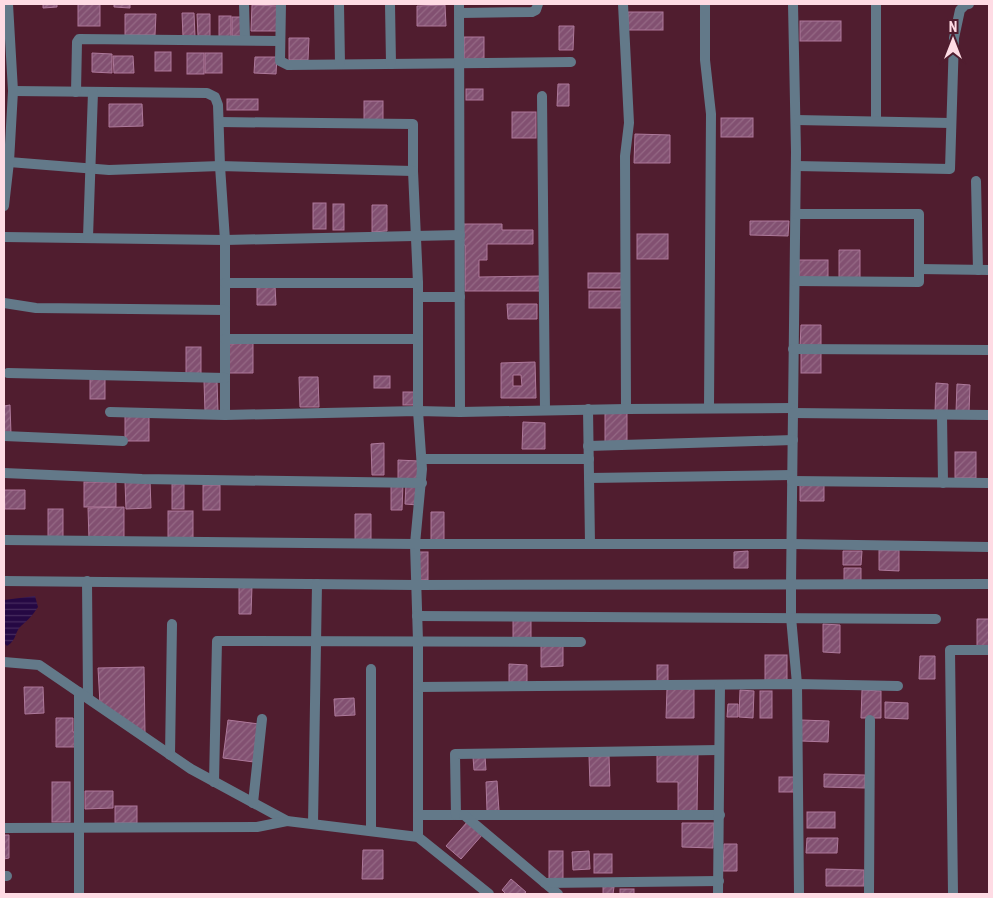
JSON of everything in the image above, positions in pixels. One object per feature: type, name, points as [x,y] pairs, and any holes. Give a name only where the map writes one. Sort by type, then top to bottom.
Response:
[{"type":"street","points":[[4,206],[9,162],[13,91],[8,44],[8,4]]},
{"type":"street","points":[[244,4],[244,40]]},
{"type":"street","points":[[281,4],[280,61],[288,65],[571,62]]},
{"type":"street","points":[[339,4],[340,64]]},
{"type":"street","points":[[390,4],[391,64]]},
{"type":"street","points":[[460,412],[460,8],[532,12],[536,10],[538,4]]},
{"type":"street","points":[[622,4],[629,123],[625,156],[626,409]]},
{"type":"street","points":[[705,4],[705,60],[711,114],[709,408]]},
{"type":"street","points":[[793,4],[796,214],[791,617],[797,684],[799,894]]},
{"type":"street","points":[[876,4],[876,121]]},
{"type":"street","points":[[796,166],[950,169],[954,38],[960,10],[969,4]]},
{"type":"street","points":[[76,92],[77,42],[79,39],[280,41]]},
{"type":"street","points":[[13,91],[207,93],[215,97],[218,105],[225,240],[225,414]]},
{"type":"street","points":[[88,237],[93,92]]},
{"type":"street","points":[[542,96],[545,410]]},
{"type":"street","points":[[796,120],[951,123]]},
{"type":"street","points":[[219,122],[413,124],[413,172],[418,283],[418,411],[422,459],[422,483],[415,544],[418,641],[418,837]]},
{"type":"street","points":[[9,162],[91,169],[220,166],[413,172]]},
{"type":"street","points":[[976,182],[978,270]]},
{"type":"street","points":[[795,282],[919,282],[919,214],[796,214]]},
{"type":"street","points":[[4,237],[225,240],[460,235]]},
{"type":"street","points":[[919,269],[989,270]]},
{"type":"street","points":[[225,283],[418,283]]},
{"type":"street","points":[[418,296],[460,297]]},
{"type":"street","points":[[4,303],[36,308],[225,310]]},
{"type":"street","points":[[225,339],[418,338]]},
{"type":"street","points":[[793,349],[989,350]]},
{"type":"street","points":[[8,373],[225,378]]},
{"type":"street","points":[[110,412],[225,414],[709,408],[989,415]]},
{"type":"street","points":[[588,409],[590,544]]},
{"type":"street","points":[[942,415],[943,483]]},
{"type":"street","points":[[4,436],[123,441]]},
{"type":"street","points":[[588,446],[793,440]]},
{"type":"street","points":[[422,459],[589,458]]},
{"type":"street","points":[[4,474],[142,479],[422,483]]},
{"type":"street","points":[[589,478],[792,478],[989,483]]},
{"type":"street","points":[[4,540],[415,544],[791,544],[989,547]]},
{"type":"street","points":[[4,581],[416,585],[989,584]]},
{"type":"street","points":[[79,894],[79,828],[87,581]]},
{"type":"street","points":[[313,824],[314,641],[317,584]]},
{"type":"street","points":[[417,616],[791,617],[936,620]]},
{"type":"street","points":[[170,755],[172,624]]},
{"type":"street","points":[[214,782],[217,641],[581,642]]},
{"type":"street","points":[[953,894],[950,650],[989,650]]},
{"type":"street","points":[[4,662],[39,665],[191,769],[287,821]]},
{"type":"street","points":[[371,831],[372,669]]},
{"type":"street","points":[[418,687],[797,684],[898,686]]},
{"type":"street","points":[[718,894],[720,685]]},
{"type":"street","points":[[253,803],[262,719]]},
{"type":"street","points":[[869,894],[870,720]]},
{"type":"street","points":[[558,894],[460,816],[455,754],[719,750]]},
{"type":"street","points":[[418,816],[720,815]]},
{"type":"street","points":[[4,828],[257,827],[287,821],[418,837],[489,894]]},
{"type":"street","points":[[545,883],[718,881]]},
{"type":"shaded area","points":[[35,596],[38,607],[7,646],[4,643],[4,600]]},
{"type":"building","points":[[43,4],[57,4],[57,7],[43,8]]},
{"type":"building","points":[[78,4],[100,4],[100,26],[78,26]]},
{"type":"building","points":[[114,4],[130,4],[130,8],[114,7]]},
{"type":"building","points":[[252,5],[279,6],[279,31],[251,31]]},
{"type":"building","points":[[445,5],[446,26],[417,26],[417,6]]},
{"type":"building","points":[[628,12],[663,12],[663,30],[628,30]]},
{"type":"building","points":[[182,13],[194,13],[195,36],[183,37]]},
{"type":"building","points":[[125,14],[156,14],[155,35],[125,35]]},
{"type":"building","points":[[197,14],[210,14],[210,36],[198,36]]},
{"type":"building","points":[[219,16],[231,16],[231,38],[219,38]]},
{"type":"building","points":[[232,17],[241,17],[241,36],[232,36]]},
{"type":"building","points":[[800,21],[841,21],[841,41],[800,41]]},
{"type":"building","points":[[559,26],[574,26],[573,50],[559,50]]},
{"type":"building","points":[[464,37],[484,37],[484,59],[464,59]]},
{"type":"building","points":[[289,38],[309,38],[308,60],[289,60]]},
{"type":"building","points":[[155,52],[171,52],[171,71],[155,71]]},
{"type":"building","points":[[92,53],[112,54],[112,73],[92,72]]},
{"type":"building","points":[[187,53],[204,53],[204,74],[187,74]]},
{"type":"building","points":[[205,53],[222,53],[222,73],[205,73]]},
{"type":"building","points":[[113,56],[133,56],[134,73],[114,73]]},
{"type":"building","points":[[255,57],[277,57],[276,74],[254,73]]},
{"type":"building","points":[[558,84],[569,84],[569,106],[557,106]]},
{"type":"building","points":[[466,89],[483,89],[483,100],[466,100]]},
{"type":"building","points":[[227,99],[258,99],[258,110],[227,110]]},
{"type":"building","points":[[364,101],[383,101],[383,121],[364,121]]},
{"type":"building","points":[[109,104],[142,104],[143,126],[109,127]]},
{"type":"building","points":[[512,112],[536,112],[536,138],[512,138]]},
{"type":"building","points":[[721,118],[753,118],[753,137],[721,137]]},
{"type":"building","points":[[635,134],[670,135],[670,163],[634,163]]},
{"type":"building","points":[[313,203],[326,203],[326,229],[313,229]]},
{"type":"building","points":[[333,204],[344,204],[344,230],[333,230]]},
{"type":"building","points":[[372,205],[387,205],[387,231],[372,232]]},
{"type":"building","points":[[750,221],[789,221],[788,236],[750,235]]},
{"type":"building","points":[[463,224],[502,224],[502,230],[533,230],[533,244],[487,244],[487,260],[479,260],[479,277],[541,276],[542,291],[465,291]]},
{"type":"building","points":[[637,234],[668,234],[668,259],[637,259]]},
{"type":"building","points":[[839,250],[860,250],[860,280],[839,279]]},
{"type":"building","points":[[799,260],[828,260],[828,279],[799,279]]},
{"type":"building","points":[[588,273],[622,273],[622,288],[588,288]]},
{"type":"building","points":[[257,286],[275,286],[276,305],[257,305]]},
{"type":"building","points":[[589,291],[622,291],[622,308],[589,308]]},
{"type":"building","points":[[507,304],[537,304],[537,319],[508,319]]},
{"type":"building","points":[[801,325],[821,325],[821,348],[800,348]]},
{"type":"building","points":[[253,343],[253,373],[226,373],[227,344]]},
{"type":"building","points":[[186,347],[201,347],[201,374],[186,374]]},
{"type":"building","points":[[801,352],[821,352],[821,373],[801,373]]},
{"type":"building","points":[[535,362],[536,398],[501,398],[501,363]],"holes":[[[513,375],[521,375],[522,386],[513,386]]]},
{"type":"building","points":[[374,376],[390,376],[390,388],[374,388]]},
{"type":"building","points":[[299,377],[318,377],[319,407],[300,407]]},
{"type":"building","points":[[90,378],[105,378],[105,399],[90,399]]},
{"type":"building","points":[[204,381],[217,381],[218,412],[205,412]]},
{"type":"building","points":[[936,383],[948,384],[947,413],[935,412]]},
{"type":"building","points":[[957,384],[970,385],[969,412],[956,412]]},
{"type":"building","points":[[403,392],[416,392],[416,405],[403,405]]},
{"type":"building","points":[[10,405],[11,434],[4,435],[4,406]]},
{"type":"building","points":[[627,411],[627,441],[605,442],[605,412]]},
{"type":"building","points":[[125,415],[149,415],[149,441],[125,441]]},
{"type":"building","points":[[523,422],[545,423],[545,449],[522,449]]},
{"type":"building","points":[[384,443],[384,475],[372,475],[371,444]]},
{"type":"building","points":[[955,452],[976,452],[976,478],[955,478]]},
{"type":"building","points":[[398,460],[419,461],[419,480],[398,479]]},
{"type":"building","points":[[150,481],[151,508],[126,509],[125,482]]},
{"type":"building","points":[[84,482],[116,482],[116,507],[84,507]]},
{"type":"building","points":[[391,483],[403,484],[402,510],[391,510]]},
{"type":"building","points":[[172,484],[184,484],[184,509],[172,509]]},
{"type":"building","points":[[406,484],[419,484],[418,505],[405,504]]},
{"type":"building","points":[[800,484],[824,485],[824,501],[800,501]]},
{"type":"building","points":[[203,485],[220,485],[220,510],[203,510]]},
{"type":"building","points":[[4,490],[25,490],[25,509],[5,509]]},
{"type":"building","points":[[124,507],[124,540],[89,540],[88,508]]},
{"type":"building","points":[[48,509],[63,509],[63,538],[48,538]]},
{"type":"building","points":[[168,511],[193,511],[193,540],[168,540]]},
{"type":"building","points":[[431,512],[444,512],[444,540],[431,541]]},
{"type":"building","points":[[355,514],[371,514],[371,541],[355,542]]},
{"type":"building","points":[[879,550],[899,550],[899,571],[879,570]]},
{"type":"building","points":[[748,551],[748,568],[734,568],[734,552]]},
{"type":"building","points":[[843,551],[862,551],[861,565],[843,565]]},
{"type":"building","points":[[418,552],[428,552],[428,580],[418,580]]},
{"type":"building","points":[[844,568],[861,568],[861,582],[844,581]]},
{"type":"building","points":[[239,586],[252,586],[251,614],[239,614]]},
{"type":"building","points":[[513,618],[531,618],[531,639],[513,639]]},
{"type":"building","points":[[977,619],[989,619],[989,647],[977,648]]},
{"type":"building","points":[[823,624],[840,625],[840,653],[823,652]]},
{"type":"building","points":[[563,644],[563,666],[541,667],[541,645]]},
{"type":"building","points":[[765,655],[787,655],[787,681],[765,681]]},
{"type":"building","points":[[920,656],[935,656],[935,679],[919,679]]},
{"type":"building","points":[[509,664],[527,665],[527,683],[509,682]]},
{"type":"building","points":[[657,665],[668,665],[668,684],[657,684]]},
{"type":"building","points":[[144,667],[145,733],[100,704],[98,668]]},
{"type":"building","points":[[24,687],[43,687],[44,713],[25,714]]},
{"type":"building","points":[[667,689],[694,689],[694,718],[666,718]]},
{"type":"building","points":[[740,690],[754,691],[753,718],[739,717]]},
{"type":"building","points":[[862,690],[881,691],[881,718],[861,718]]},
{"type":"building","points":[[760,691],[772,691],[772,718],[760,718]]},
{"type":"building","points":[[354,698],[355,715],[335,716],[334,699]]},
{"type":"building","points":[[885,702],[908,703],[908,719],[885,718]]},
{"type":"building","points":[[728,704],[738,704],[738,717],[727,717]]},
{"type":"building","points":[[56,718],[73,718],[73,732],[78,732],[78,747],[56,747]]},
{"type":"building","points":[[228,720],[259,724],[254,762],[223,758]]},
{"type":"building","points":[[801,720],[829,721],[828,742],[801,741]]},
{"type":"building","points":[[657,752],[698,753],[697,812],[678,812],[678,782],[657,782]]},
{"type":"building","points":[[485,756],[486,770],[474,770],[473,757]]},
{"type":"building","points":[[589,756],[609,756],[610,786],[590,786]]},
{"type":"building","points":[[824,774],[865,775],[865,788],[824,787]]},
{"type":"building","points":[[779,777],[796,777],[796,792],[779,792]]},
{"type":"building","points":[[497,781],[499,811],[487,811],[486,782]]},
{"type":"building","points":[[52,782],[70,782],[70,822],[52,822]]},
{"type":"building","points":[[85,791],[113,791],[113,808],[85,809]]},
{"type":"building","points":[[115,806],[137,806],[137,823],[115,823]]},
{"type":"building","points":[[807,812],[835,812],[835,828],[807,828]]},
{"type":"building","points":[[468,821],[483,834],[461,859],[446,846]]},
{"type":"building","points":[[682,823],[714,823],[713,848],[682,847]]},
{"type":"building","points":[[4,835],[9,835],[9,858],[4,859]]},
{"type":"building","points":[[807,838],[838,838],[837,853],[806,853]]},
{"type":"building","points":[[724,844],[737,844],[737,871],[723,871]]},
{"type":"building","points":[[363,850],[383,850],[383,879],[362,879]]},
{"type":"building","points":[[549,851],[563,851],[563,881],[549,881]]},
{"type":"building","points":[[589,851],[590,869],[573,870],[572,852]]},
{"type":"building","points":[[594,854],[612,854],[612,873],[594,873]]},
{"type":"building","points":[[826,869],[864,870],[864,886],[826,886]]},
{"type":"building","points":[[511,879],[526,892],[524,894],[506,894],[502,890]]},
{"type":"building","points":[[603,886],[614,887],[613,894],[603,894]]},
{"type":"building","points":[[620,889],[634,889],[634,894],[620,894]]}]
